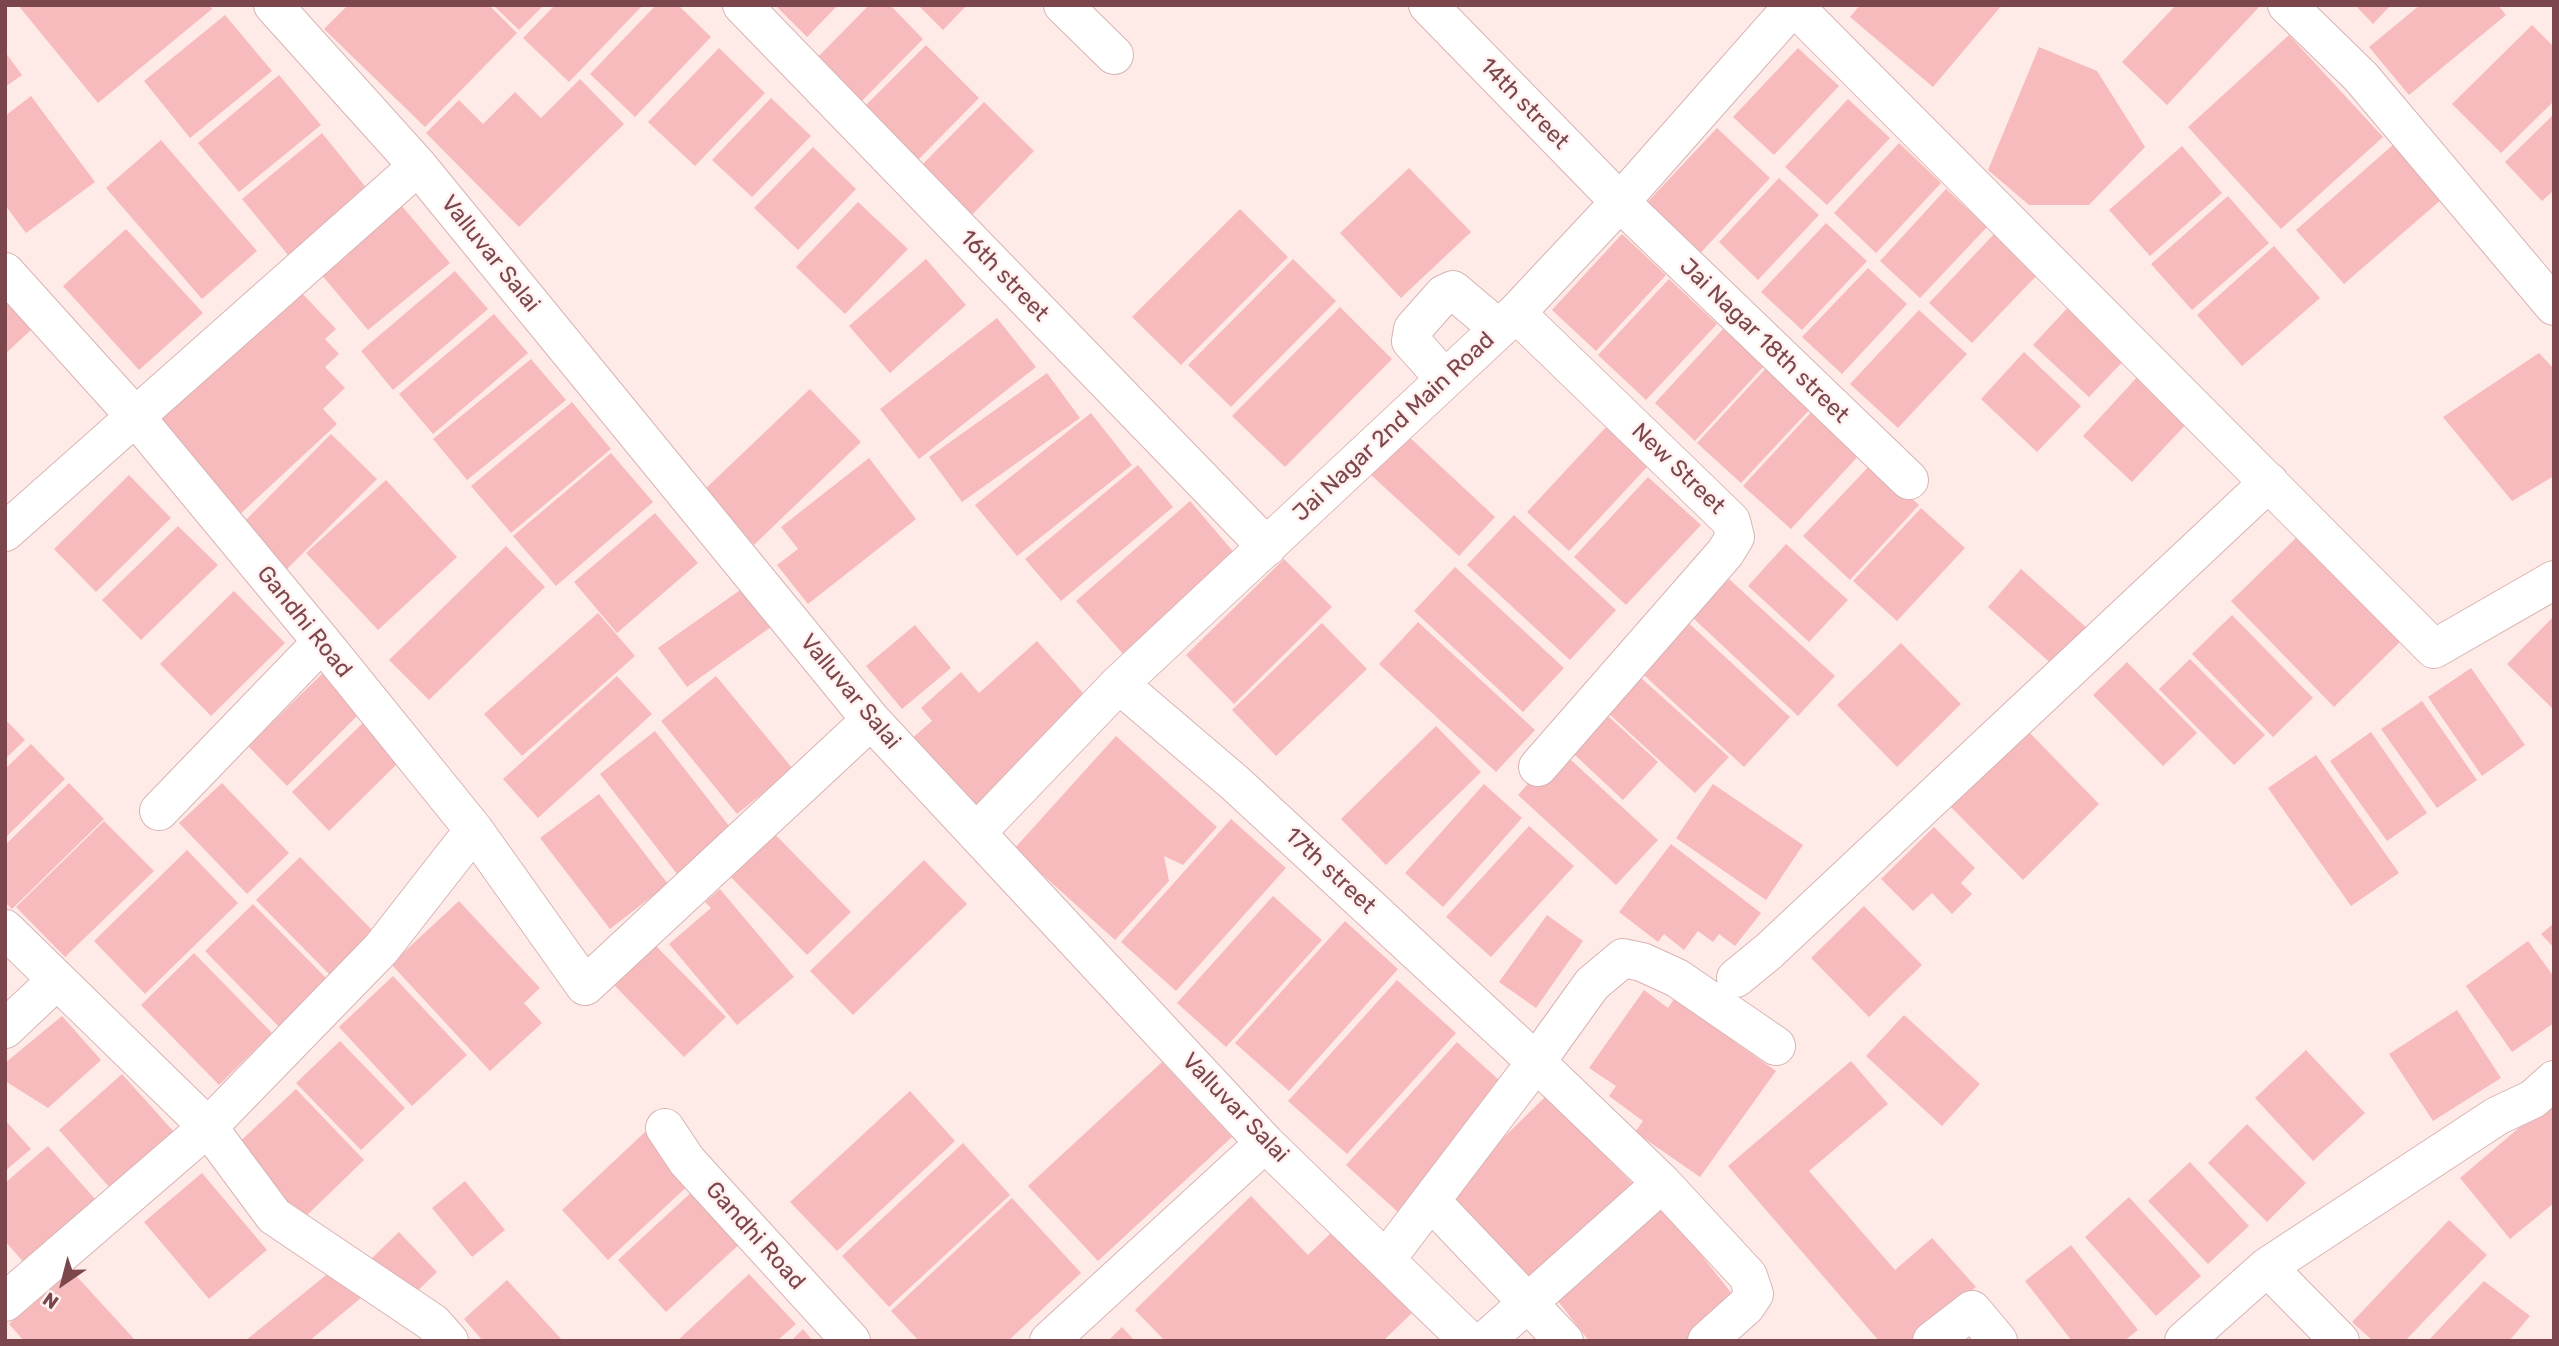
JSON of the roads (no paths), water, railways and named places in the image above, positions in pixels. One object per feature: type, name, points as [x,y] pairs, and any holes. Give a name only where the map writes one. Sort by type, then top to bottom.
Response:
[{"type":"street","name":"16th street","points":[[742,5],[1267,547]]},
{"type":"street","points":[[1063,5],[1114,55]]},
{"type":"street","name":"14th street","points":[[1428,5],[1620,202]]},
{"type":"street","name":"Jai Nagar 2nd Main Road","points":[[976,833],[1119,684],[1507,321],[1620,202],[1794,5]]},
{"type":"street","points":[[1794,5],[2434,649],[2554,580]]},
{"type":"street","points":[[2287,5],[2361,77],[2554,306]]},
{"type":"street","name":"Valluvar Salai","points":[[290,11],[871,720],[1265,1143],[1387,1258],[1469,1341]]},
{"type":"street","points":[[5,532],[418,166]]},
{"type":"street","name":"Jai Nagar 18th street","points":[[1620,202],[1909,480]]},
{"type":"street","name":"Gandhi Road","points":[[5,272],[134,415],[322,642],[474,830],[585,986],[871,720]]},
{"type":"street","points":[[1445,379],[1410,341],[1413,329],[1444,294],[1453,290],[1507,321]]},
{"type":"street","name":"New Street","points":[[1507,321],[1731,521],[1735,537],[1725,553],[1538,767]]},
{"type":"street","points":[[1735,978],[1769,951],[2269,482]]},
{"type":"street","points":[[159,811],[322,642]]},
{"type":"street","name":"17th street","points":[[1119,684],[1235,782],[1536,1062],[1662,1183],[1748,1276],[1754,1294],[1746,1307],[1707,1341]]},
{"type":"street","points":[[5,1301],[208,1127],[381,949],[474,830]]},
{"type":"street","points":[[5,929],[208,1127],[274,1216],[433,1323],[449,1341]]},
{"type":"street","points":[[1387,1258],[1592,984],[1623,958],[1642,962],[1677,978],[1776,1046]]},
{"type":"street","points":[[5,1028],[57,980]]},
{"type":"street","points":[[2184,1341],[2267,1267],[2497,1116],[2533,1098],[2554,1080]]},
{"type":"street","name":"Gandhi Road","points":[[665,1128],[687,1161],[850,1341]]},
{"type":"street","points":[[1049,1341],[1265,1143]]},
{"type":"street","points":[[1485,1341],[1662,1183]]},
{"type":"street","points":[[1431,1201],[1564,1341]]},
{"type":"street","points":[[2267,1267],[2340,1341]]},
{"type":"street","points":[[1932,1341],[1972,1310],[1997,1341]]}]
